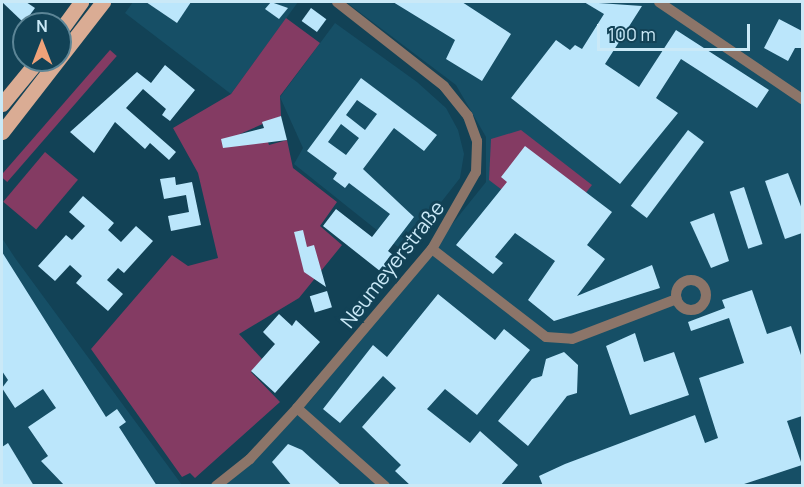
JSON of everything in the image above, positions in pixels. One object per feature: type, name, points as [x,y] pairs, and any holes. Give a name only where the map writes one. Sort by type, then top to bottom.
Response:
[{"type":"main road","points":[[72,14],[81,2]]},
{"type":"main road","points":[[2,132],[103,2]]},
{"type":"main road","points":[[2,104],[28,72]]},
{"type":"street","name":"Neumeyerstraße","points":[[216,486],[250,459],[297,408],[432,249],[476,172],[477,141],[468,116],[444,86],[337,2]]},
{"type":"street","points":[[659,2],[802,99]]},
{"type":"street","points":[[432,249],[546,337],[572,339],[676,299]]},
{"type":"street","points":[[297,408],[385,486]]},
{"type":"shaded area","points":[[133,2],[298,2],[231,94],[125,13]]},
{"type":"shaded area","points":[[346,2],[802,2],[802,485],[217,486],[251,460],[311,400],[486,182],[486,137],[456,85]]},
{"type":"shaded area","points":[[286,18],[320,43],[280,96],[281,116],[240,134],[267,139],[269,145],[287,140],[293,168],[337,202],[320,226],[342,245],[299,298],[239,334],[262,359],[251,372],[280,402],[195,478],[190,473],[182,477],[91,349],[172,255],[188,266],[218,258],[198,173],[173,128],[231,94]]},
{"type":"shaded area","points":[[335,23],[417,82],[446,108],[458,130],[464,154],[460,178],[403,251],[294,164],[303,148],[280,97]]},
{"type":"shaded area","points":[[110,50],[117,56],[7,182],[2,174]]},
{"type":"shaded area","points":[[521,130],[592,185],[556,231],[489,180],[491,139]]},
{"type":"shaded area","points":[[45,152],[78,180],[36,229],[3,202]]},
{"type":"shaded area","points":[[2,238],[15,258],[182,485],[2,485]]},
{"type":"building","points":[[2,2],[26,2],[35,8],[32,12],[12,12]]},
{"type":"building","points":[[146,2],[191,2],[177,23]]},
{"type":"building","points":[[271,2],[288,8],[279,19],[265,9]]},
{"type":"building","points":[[393,2],[462,2],[511,34],[482,81],[446,59],[455,40]]},
{"type":"building","points":[[584,2],[642,6],[605,64],[639,87],[676,30],[769,90],[757,108],[681,59],[656,98],[678,113],[620,184],[511,98],[556,40],[570,50],[575,45],[582,49],[604,14]]},
{"type":"building","points":[[311,8],[326,19],[317,32],[302,21]]},
{"type":"building","points":[[779,19],[802,31],[802,48],[795,48],[788,61],[764,48]]},
{"type":"building","points":[[165,65],[195,90],[170,121],[162,115],[166,109],[143,89],[126,108],[176,152],[169,160],[150,143],[145,149],[115,122],[94,153],[70,132],[137,72],[151,83]]},
{"type":"building","points":[[361,78],[437,135],[424,151],[394,128],[363,169],[414,217],[388,251],[398,259],[385,275],[323,226],[336,209],[372,237],[390,214],[349,183],[345,188],[333,179],[337,173],[307,151]],"holes":[[[357,100],[377,114],[365,130],[346,115]],[[341,124],[359,138],[346,155],[328,142]]]},
{"type":"building","points":[[281,116],[287,140],[223,148],[221,139],[264,128],[262,122]]},
{"type":"building","points":[[688,130],[704,142],[647,218],[631,206]]},
{"type":"building","points":[[525,146],[612,212],[587,245],[605,259],[577,296],[652,265],[660,288],[554,321],[528,300],[555,261],[515,233],[495,257],[503,263],[493,274],[456,245],[507,182],[501,177]]},
{"type":"building","points":[[788,173],[802,209],[802,233],[785,239],[765,181]]},
{"type":"building","points":[[175,177],[176,185],[192,182],[201,225],[171,231],[168,216],[189,212],[186,195],[164,199],[160,179]]},
{"type":"building","points":[[744,187],[763,244],[748,249],[730,192]]},
{"type":"building","points":[[83,196],[114,223],[108,230],[121,242],[136,226],[153,241],[124,273],[118,268],[107,280],[123,294],[108,311],[76,283],[82,276],[70,265],[55,281],[38,266],[66,235],[72,240],[85,226],[69,212]]},
{"type":"building","points":[[714,213],[729,261],[711,268],[690,222]]},
{"type":"building","points":[[303,230],[307,247],[314,245],[326,287],[304,272],[294,232]]},
{"type":"building","points":[[2,252],[106,417],[117,409],[126,422],[119,427],[157,486],[65,486],[41,461],[48,456],[28,427],[56,408],[43,389],[15,408],[2,388],[8,380],[2,371]]},
{"type":"building","points":[[752,290],[767,334],[791,326],[802,358],[802,416],[787,421],[802,465],[738,486],[543,486],[539,476],[695,415],[705,443],[718,438],[699,378],[744,363],[729,318],[691,331],[688,322],[725,308],[722,300]]},
{"type":"building","points":[[327,291],[332,307],[315,313],[310,296]]},
{"type":"building","points":[[438,294],[495,340],[504,329],[530,350],[477,415],[445,389],[427,409],[470,443],[480,431],[518,465],[500,486],[411,486],[395,471],[401,465],[362,427],[396,388],[383,376],[340,423],[323,409],[373,345],[387,357]]},
{"type":"building","points":[[279,314],[292,326],[296,320],[320,342],[275,393],[251,371],[275,344],[263,332]]},
{"type":"building","points":[[635,333],[644,362],[674,352],[689,395],[630,415],[606,346]]},
{"type":"building","points":[[564,352],[578,365],[577,393],[567,396],[528,446],[498,421],[532,379],[542,376],[546,359]]},
{"type":"building","points":[[8,443],[34,486],[2,486],[2,447]]},
{"type":"building","points":[[288,444],[302,450],[342,486],[292,486],[272,462]]}]
